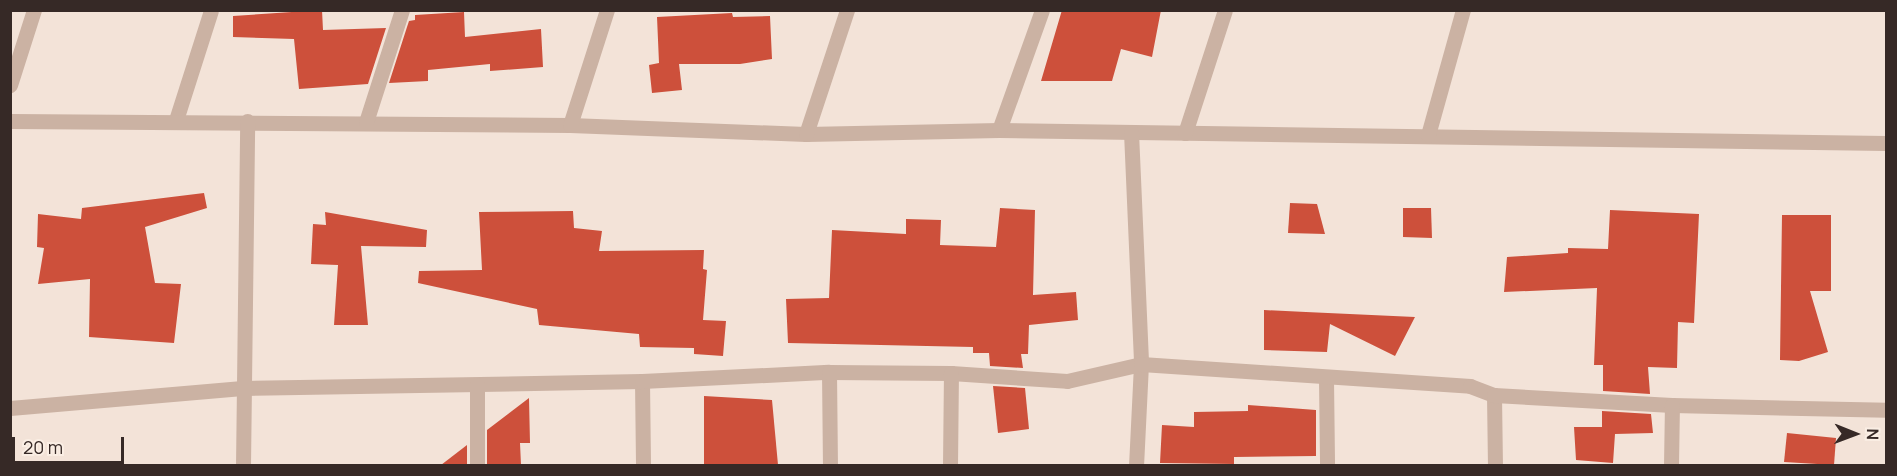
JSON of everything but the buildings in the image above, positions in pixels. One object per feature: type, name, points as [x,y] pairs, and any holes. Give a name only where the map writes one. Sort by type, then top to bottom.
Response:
[{"type":"street","points":[[10,85],[34,10]]},
{"type":"street","points":[[176,120],[211,10]]},
{"type":"street","points":[[366,122],[402,10]]},
{"type":"street","points":[[570,125],[607,10]]},
{"type":"street","points":[[806,134],[847,10]]},
{"type":"street","points":[[999,130],[1042,10]]},
{"type":"street","points":[[1185,133],[1226,10]]},
{"type":"street","points":[[1428,135],[1463,10]]},
{"type":"street","points":[[10,121],[176,120],[570,125],[806,134],[999,130],[1887,143]]},
{"type":"street","points":[[243,465],[247,121]]},
{"type":"street","points":[[1131,132],[1142,364],[1136,465]]},
{"type":"street","points":[[10,408],[245,388],[642,381],[829,372],[951,373],[1067,381],[1142,364],[1326,379],[1470,386],[1494,395],[1672,405],[1887,410]]},
{"type":"street","points":[[829,372],[830,465]]},
{"type":"street","points":[[950,465],[951,373]]},
{"type":"street","points":[[1326,379],[1327,465]]},
{"type":"street","points":[[642,381],[643,465]]},
{"type":"street","points":[[477,385],[477,465]]},
{"type":"street","points":[[1494,395],[1495,465]]},
{"type":"street","points":[[1671,465],[1672,405]]}]
